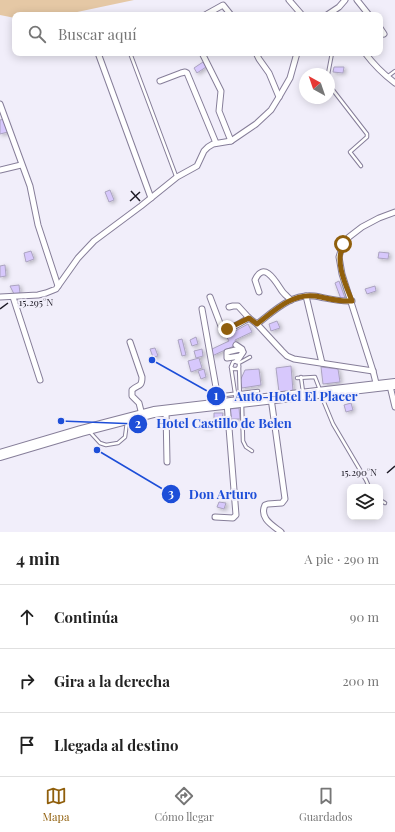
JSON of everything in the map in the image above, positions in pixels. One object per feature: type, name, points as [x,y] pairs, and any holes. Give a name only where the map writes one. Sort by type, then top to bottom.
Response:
[{"type":"highway","points":[[0,455],[128,418],[166,410],[233,399],[271,398],[392,385]]},
{"type":"street","points":[[289,0],[299,12]]},
{"type":"street","points":[[337,12],[345,0]]},
{"type":"street","points":[[358,0],[368,12]]},
{"type":"street","points":[[210,12],[223,5],[229,12]]},
{"type":"street","points":[[99,56],[151,198]]},
{"type":"street","points":[[204,56],[221,91],[219,111],[231,140]]},
{"type":"street","points":[[258,56],[271,77],[279,97]]},
{"type":"street","points":[[0,297],[46,293],[58,286],[78,258],[94,241],[177,177],[197,166],[204,151],[208,147],[216,143],[231,140],[256,124],[271,110],[290,78],[296,56]]},
{"type":"street","points":[[368,56],[375,66],[395,83]]},
{"type":"street","points":[[160,81],[185,72],[187,73],[216,143]]},
{"type":"street","points":[[0,104],[21,165],[30,186],[38,225],[58,286]]},
{"type":"street","points":[[0,170],[21,165]]},
{"type":"street","points":[[377,387],[352,301],[342,274],[339,257],[343,244],[349,237],[362,227],[395,212]]},
{"type":"street","points":[[259,292],[255,280],[257,275],[266,272],[278,282],[282,291],[291,300]]},
{"type":"street","points":[[257,324],[291,300],[306,296],[345,302],[352,301]]},
{"type":"street","points":[[306,296],[322,363]]},
{"type":"street","points":[[13,297],[40,380]]},
{"type":"street","points":[[210,297],[221,326],[224,329],[231,328],[249,318]]},
{"type":"street","points":[[229,307],[238,306],[287,356],[294,359],[373,371]]},
{"type":"street","points":[[202,310],[233,399],[236,515],[232,518],[214,517]]},
{"type":"street","points":[[130,342],[142,377],[140,386],[132,390],[132,396],[139,403],[142,415]]},
{"type":"street","points":[[236,345],[242,349],[242,354],[238,363]]},
{"type":"street","points":[[392,385],[395,407]]},
{"type":"street","points":[[271,398],[284,499],[282,503],[265,505],[263,515],[265,519],[281,532]]},
{"type":"street","points":[[166,410],[167,462]]},
{"type":"lane","points":[[131,56],[177,177]]},
{"type":"lane","points":[[329,68],[331,56]]},
{"type":"lane","points":[[387,77],[395,71]]},
{"type":"lane","points":[[335,93],[367,134],[364,141],[350,152],[361,166]]},
{"type":"lane","points":[[250,357],[238,363],[233,362],[231,367],[233,399],[243,441],[246,447],[252,451]]},
{"type":"lane","points":[[233,399],[240,371],[238,363]]},
{"type":"lane","points":[[231,367],[236,369],[239,367],[238,363]]},
{"type":"lane","points":[[301,377],[304,395]]},
{"type":"lane","points":[[296,378],[316,377],[320,393],[333,424],[368,484]]},
{"type":"lane","points":[[233,399],[258,391]]},
{"type":"lane","points":[[88,429],[100,443],[106,445],[118,443],[124,437],[128,418]]},
{"type":"shaded area","points":[[0,0],[134,0],[77,12],[12,12],[12,17],[0,15]]},
{"type":"building","points":[[203,62],[206,67],[197,73],[194,68]]},
{"type":"building","points":[[344,67],[343,73],[335,72],[334,68]]},
{"type":"building","points":[[4,119],[8,132],[0,134],[0,120]]},
{"type":"building","points":[[110,190],[114,200],[109,202],[105,192]]},
{"type":"building","points":[[31,251],[34,259],[26,262],[24,253]]},
{"type":"building","points":[[379,252],[389,253],[388,259],[378,258]]},
{"type":"building","points":[[5,265],[6,276],[0,277],[0,266]]},
{"type":"building","points":[[339,281],[345,298],[341,299],[335,283]]},
{"type":"building","points":[[19,285],[20,293],[14,294],[10,286]]},
{"type":"building","points":[[375,286],[376,291],[367,294],[365,289]]},
{"type":"building","points":[[277,321],[280,328],[271,331],[269,324]]},
{"type":"building","points":[[248,324],[252,332],[235,340],[236,345],[212,356],[212,349],[229,341],[226,336]]},
{"type":"building","points":[[196,337],[198,344],[192,346],[190,340]]},
{"type":"building","points":[[182,339],[186,355],[182,356],[178,340]]},
{"type":"building","points":[[155,348],[158,356],[153,357],[150,349]]},
{"type":"building","points":[[202,349],[203,356],[196,358],[194,351]]},
{"type":"building","points":[[199,358],[202,368],[191,372],[188,361]]},
{"type":"building","points":[[291,366],[293,391],[279,392],[276,368]]},
{"type":"building","points":[[321,367],[338,369],[340,382],[323,384]]},
{"type":"building","points":[[204,369],[206,377],[201,379],[198,371]]},
{"type":"building","points":[[259,369],[261,385],[242,388],[240,381],[245,370]]},
{"type":"building","points":[[351,403],[353,410],[346,412],[344,405]]},
{"type":"building","points":[[239,408],[240,419],[231,419],[230,409]]},
{"type":"building","points":[[214,413],[223,413],[222,419],[214,419]]},
{"type":"building","points":[[203,421],[210,421],[210,427],[203,427]]},
{"type":"building","points":[[219,502],[226,503],[224,509],[217,507]]},
{"type":"place","name":"Auto-Hotel El Placer","points":[[152,360]]},
{"type":"place","name":"Hotel Castillo de Belen","points":[[61,421]]},
{"type":"place","name":"Don Arturo","points":[[97,450]]},
{"type":"route","points":[[227,329],[249,318],[257,324],[284,303],[306,296],[345,302],[352,301],[342,274],[339,257],[343,244]]}]
